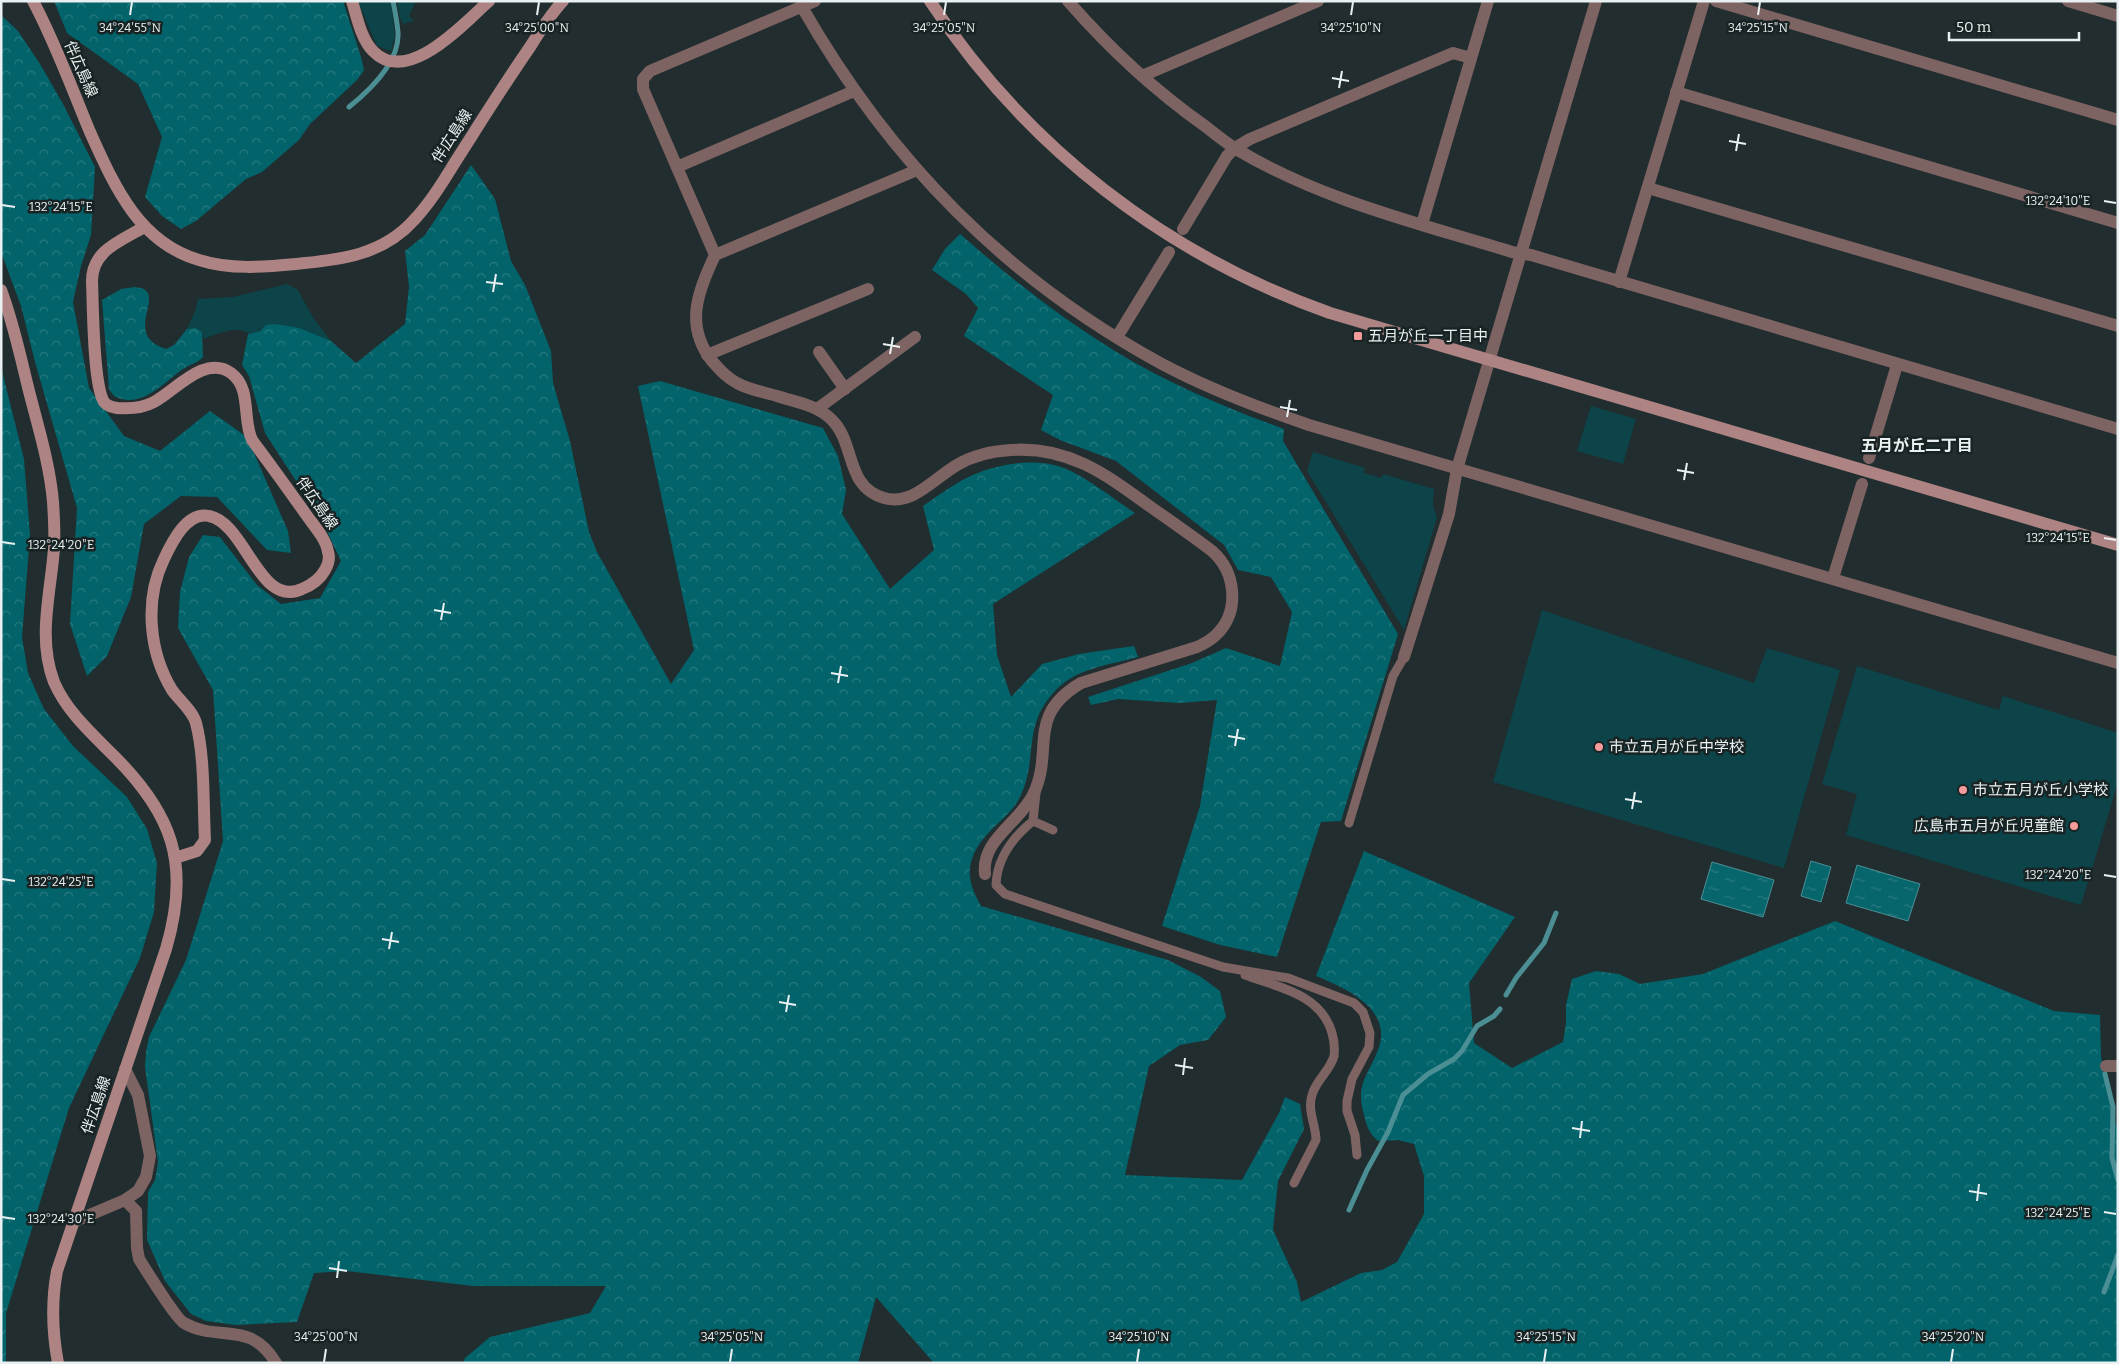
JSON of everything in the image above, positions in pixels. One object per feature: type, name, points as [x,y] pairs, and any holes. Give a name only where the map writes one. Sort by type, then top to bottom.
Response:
[{"type":"main road","name":"伴広島線","points":[[33,1],[108,173],[124,201],[144,227],[157,239],[187,256],[209,263],[236,266],[280,265],[334,260],[380,247],[403,231],[421,212],[524,54],[562,2]]},
{"type":"main road","points":[[352,1],[372,50],[381,58],[391,60],[417,58],[442,42],[489,1]]},
{"type":"main road","points":[[930,1],[969,56],[1027,122],[1104,191],[1157,228],[1216,263],[1290,298],[1330,313],[2118,545]]},
{"type":"main road","name":"伴広島線","points":[[144,227],[100,255],[94,266],[92,280],[95,356],[104,402],[109,406],[120,408],[141,407],[154,402],[204,370],[223,369],[231,373],[239,381],[244,391],[246,425],[252,440],[320,534],[329,554],[324,571],[313,584],[299,591],[278,590],[266,579],[230,527],[220,520],[198,515],[188,521],[163,560],[154,592],[151,618],[153,635],[165,675],[171,687],[196,720],[200,743],[205,840],[197,851],[175,858]]},
{"type":"main road","name":"伴広島線","points":[[1,290],[10,314],[39,431],[52,501],[54,546],[45,643],[54,681],[73,714],[146,792],[167,827],[175,858],[178,888],[172,928],[57,1271],[53,1290],[52,1323],[58,1363]]},
{"type":"street","points":[[815,1],[650,71],[643,79],[643,89],[715,255],[700,293],[695,316],[696,328],[707,354],[726,377],[739,385],[817,409],[832,419],[840,429],[862,486],[875,494],[895,500],[911,497],[957,465],[994,452],[1032,449],[1054,452],[1079,461],[1111,478],[1212,551],[1226,567],[1231,581],[1231,605],[1225,623],[1217,634],[1197,647],[1081,684],[1067,692],[1056,704],[1045,726],[1037,785],[1026,806],[987,852],[984,863],[985,874]]},
{"type":"street","points":[[1068,1],[1103,40],[1142,76],[1186,112],[1235,148],[1298,180],[1337,197],[1422,224],[2118,430]]},
{"type":"street","points":[[1142,76],[1318,1]]},
{"type":"street","points":[[1422,224],[1488,1]]},
{"type":"street","points":[[1404,657],[1449,514],[1457,469],[1596,1]]},
{"type":"street","points":[[1619,282],[1704,1]]},
{"type":"street","points":[[1716,1],[2118,120]]},
{"type":"street","points":[[2068,1],[2118,16]]},
{"type":"street","points":[[802,7],[854,91],[917,170],[978,235],[1045,288],[1117,337],[1163,364],[1259,408],[1309,425],[2118,662]]},
{"type":"street","points":[[1183,229],[1227,156],[1235,148],[1250,139],[1453,53],[1471,58]]},
{"type":"street","points":[[678,167],[854,91]]},
{"type":"street","points":[[1676,92],[2118,223]]},
{"type":"street","points":[[715,255],[917,170]]},
{"type":"street","points":[[1648,188],[2118,326]]},
{"type":"street","points":[[1117,337],[1169,252]]},
{"type":"street","points":[[707,354],[868,289]]},
{"type":"street","points":[[817,409],[915,337]]},
{"type":"street","points":[[819,352],[844,389]]},
{"type":"street","points":[[1869,458],[1897,365]]},
{"type":"street","points":[[1833,578],[1862,484]]},
{"type":"street","points":[[73,1222],[125,1200],[138,1191],[146,1177],[150,1156],[138,1094],[125,1069]]},
{"type":"street","points":[[125,1200],[136,1210],[137,1248],[140,1259],[182,1322],[205,1332],[239,1334],[250,1337],[270,1353],[276,1363]]},
{"type":"lane","points":[[1349,823],[1393,676],[1404,657]]},
{"type":"lane","points":[[1037,785],[1033,821],[1016,835],[996,874],[996,885],[1005,894],[1223,967],[1309,1000],[1322,1010],[1331,1029],[1334,1053],[1330,1068],[1314,1088],[1310,1104],[1316,1140],[1294,1183]]},
{"type":"lane","points":[[1033,821],[1053,830]]},
{"type":"lane","points":[[1223,967],[1288,978],[1346,999],[1363,1012],[1369,1026],[1369,1047],[1352,1079],[1347,1101],[1355,1135],[1357,1155]]},
{"type":"shaded area","points":[[358,1],[391,1],[395,36],[391,51],[377,46]]},
{"type":"shaded area","points":[[397,1],[416,1],[409,16],[414,21],[403,24]]},
{"type":"shaded area","points":[[287,284],[297,289],[314,319],[331,341],[266,325],[252,333],[233,330],[221,332],[203,339],[202,332],[196,328],[187,329],[198,299],[233,297]]},
{"type":"shaded area","points":[[1591,406],[1636,419],[1623,464],[1577,451]]},
{"type":"shaded area","points":[[1313,452],[1365,468],[1364,473],[1382,478],[1383,474],[1434,489],[1433,506],[1437,517],[1404,630],[1307,471]]},
{"type":"shaded area","points":[[1542,610],[1754,683],[1767,648],[1840,670],[1784,868],[1493,782]]},
{"type":"shaded area","points":[[1857,666],[1999,710],[2003,696],[2118,733],[2118,782],[2081,905],[1846,835],[1857,794],[1822,784]]},
{"type":"green space","points":[[54,1],[343,1],[364,70],[357,80],[310,124],[299,140],[262,172],[246,179],[196,221],[181,229],[162,216],[145,197],[162,137],[138,84],[67,33]]},
{"type":"green space","points":[[1,15],[18,31],[40,64],[95,167],[91,235],[81,266],[73,302],[89,388],[124,436],[160,451],[210,411],[247,437],[288,531],[291,553],[267,550],[217,497],[181,496],[144,524],[131,597],[107,656],[87,676],[70,624],[77,508],[21,306],[1,252]]},
{"type":"green space","points":[[471,165],[495,199],[511,261],[525,285],[551,351],[553,383],[570,441],[589,532],[597,552],[671,684],[694,650],[638,386],[660,381],[823,428],[838,456],[846,490],[842,514],[890,589],[934,550],[923,506],[961,481],[998,466],[1036,463],[1060,467],[1088,481],[1135,513],[993,604],[997,655],[1011,697],[1042,664],[1079,654],[1134,646],[1138,657],[1083,672],[1063,683],[1055,691],[1038,717],[1034,730],[1026,783],[1020,797],[1009,812],[982,840],[976,849],[970,866],[970,878],[973,889],[981,906],[1168,960],[1201,977],[1220,991],[1226,1017],[1208,1040],[1180,1045],[1149,1066],[1125,1175],[1242,1180],[1279,1113],[1285,1097],[1300,1104],[1304,1129],[1278,1181],[1273,1230],[1297,1282],[1301,1302],[1361,1273],[1382,1270],[1397,1262],[1424,1214],[1424,1176],[1414,1144],[1398,1140],[1378,1141],[1370,1132],[1366,1123],[1361,1095],[1364,1081],[1378,1050],[1381,1036],[1379,1023],[1373,1012],[1364,1002],[1353,994],[1316,976],[1364,851],[1515,917],[1469,983],[1474,1043],[1512,1068],[1563,1042],[1566,1005],[1572,979],[1596,971],[1619,974],[1640,984],[1703,974],[1835,921],[2054,1011],[2100,1015],[2101,1057],[2118,1133],[2118,1363],[934,1363],[876,1297],[858,1363],[463,1363],[465,1358],[490,1337],[590,1313],[606,1286],[473,1286],[347,1271],[314,1273],[297,1322],[236,1325],[206,1321],[191,1314],[165,1281],[147,1240],[148,1192],[155,1180],[158,1162],[145,1067],[146,1052],[149,1037],[186,960],[223,841],[213,690],[178,628],[180,592],[189,557],[203,535],[220,537],[257,585],[281,604],[320,598],[341,561],[323,523],[265,433],[249,376],[242,365],[248,334],[260,331],[266,325],[275,324],[299,328],[331,341],[356,363],[405,324],[409,287],[405,251],[425,235]]},
{"type":"green space","points":[[960,234],[1035,296],[1115,351],[1155,374],[1197,394],[1284,429],[1283,441],[1398,634],[1341,821],[1321,822],[1277,957],[1220,945],[1162,926],[1200,806],[1217,700],[1179,703],[1118,699],[1091,705],[1088,697],[1192,663],[1226,648],[1280,666],[1292,612],[1271,577],[1238,570],[1224,545],[1116,461],[1060,440],[1041,430],[1053,395],[964,336],[978,308],[966,294],[932,270],[945,249]]},
{"type":"green space","points":[[135,287],[145,290],[149,296],[145,324],[147,333],[153,342],[166,349],[174,345],[187,329],[196,328],[202,332],[203,357],[183,369],[151,393],[133,400],[114,396],[109,389],[102,300],[121,289]]},
{"type":"green space","points":[[1,367],[24,459],[30,535],[22,637],[28,673],[44,709],[73,746],[127,797],[147,829],[157,863],[154,912],[140,958],[69,1108],[6,1313],[6,1363],[1,1363]]},
{"type":"water","points":[[1811,861],[1831,867],[1821,902],[1801,896]]},
{"type":"water","points":[[1712,862],[1774,880],[1763,917],[1701,899]]},
{"type":"water","points":[[1857,865],[1920,884],[1908,921],[1846,903]]},
{"type":"waterway","points":[[349,107],[382,74],[394,54],[398,32],[393,1]]},
{"type":"waterway","points":[[1506,995],[1516,978],[1544,943],[1556,913]]},
{"type":"waterway","points":[[1349,1210],[1367,1170],[1388,1132],[1403,1095],[1428,1074],[1454,1059],[1462,1051],[1477,1026],[1494,1016],[1500,1009]]},
{"type":"waterway","points":[[2105,1074],[2113,1107],[2112,1158],[2118,1180]]},
{"type":"waterway","points":[[2104,1292],[2118,1255]]},
{"type":"place","name":"五月が丘一丁目中","points":[[1358,336]]},
{"type":"place","name":"市立五月が丘中学校","points":[[1599,747]]},
{"type":"place","name":"市立五月が丘小学校","points":[[1963,790]]},
{"type":"place","name":"広島市五月が丘児童館","points":[[2074,826]]},
{"type":"district","name":"五月が丘二丁目","points":[[1917,445]]}]
